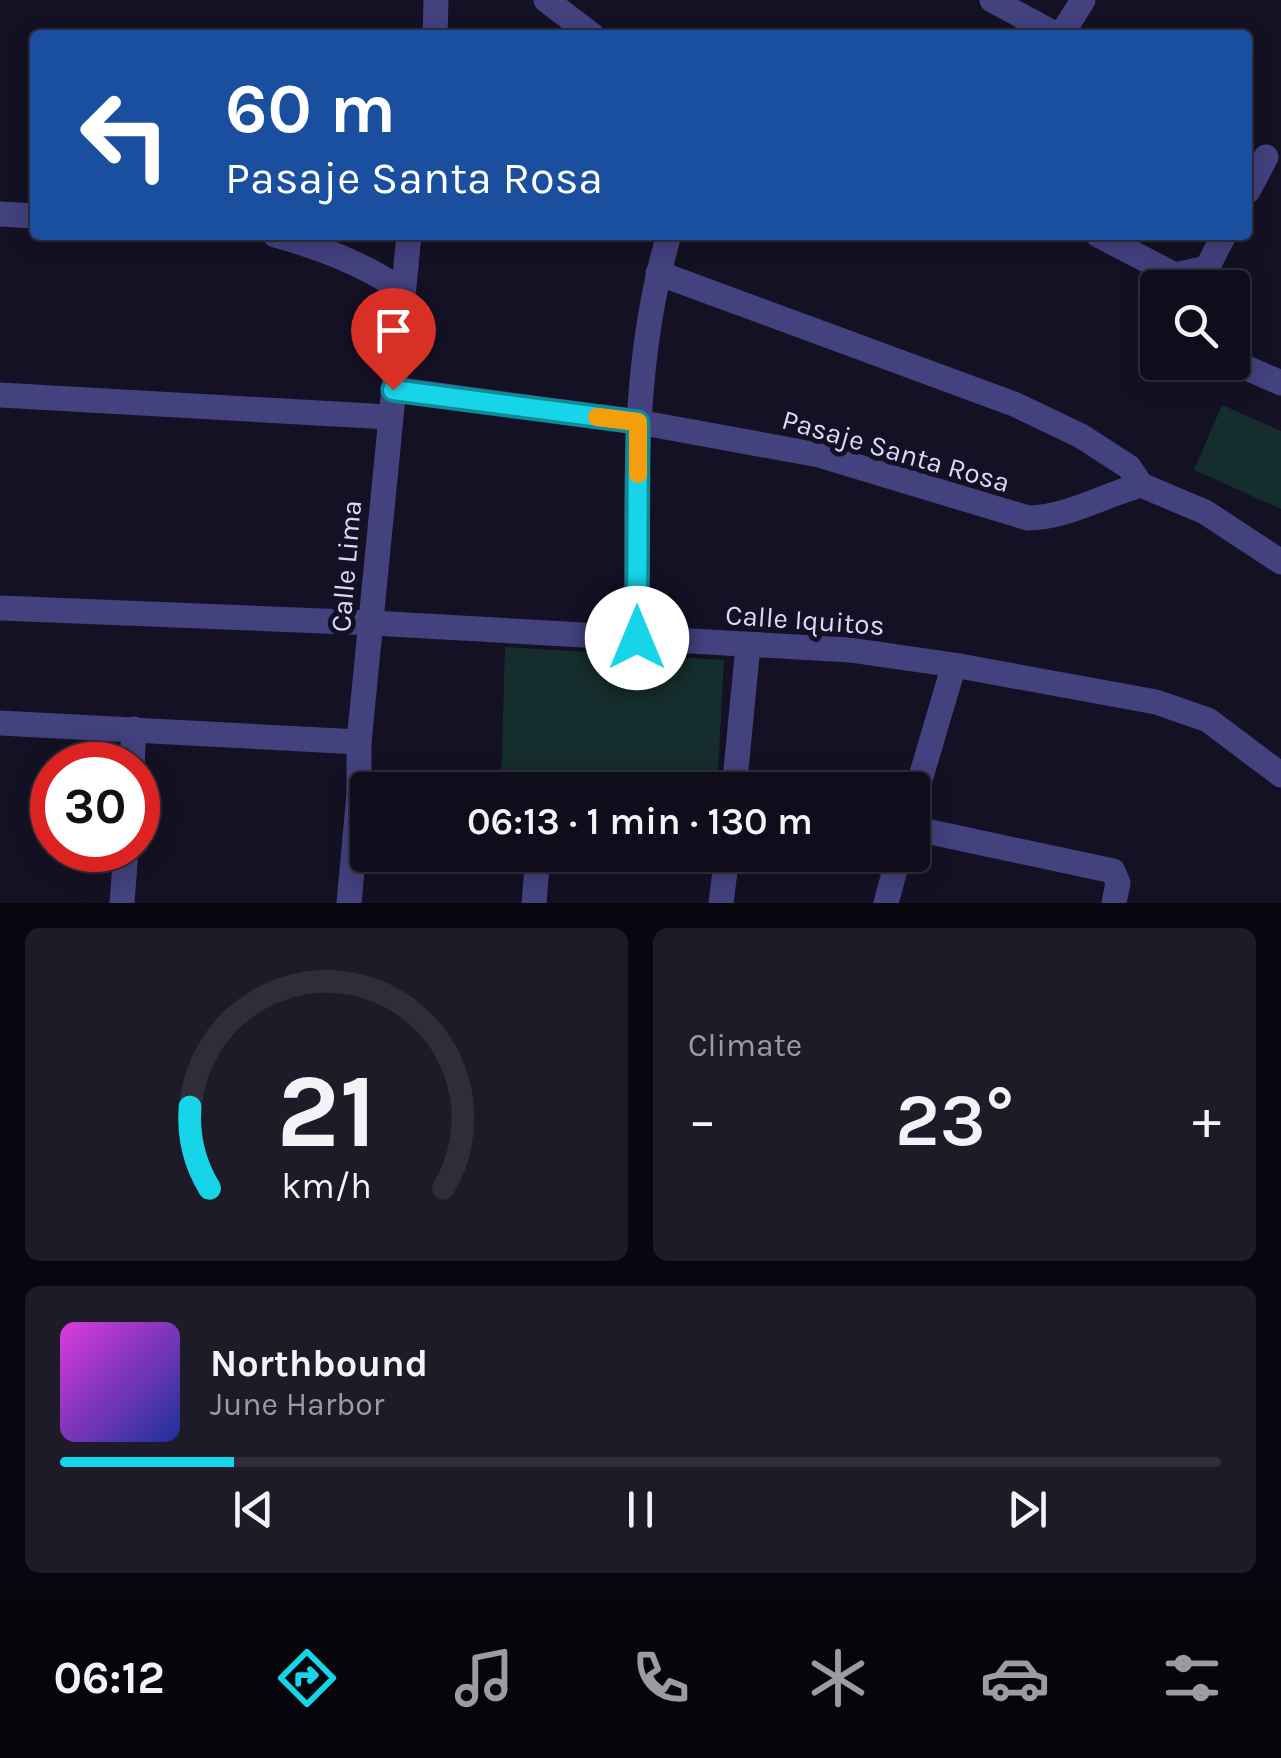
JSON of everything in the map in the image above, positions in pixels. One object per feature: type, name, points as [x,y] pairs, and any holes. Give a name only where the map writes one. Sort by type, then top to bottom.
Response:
[{"type":"street","points":[[436,0],[436,30]]},
{"type":"street","points":[[546,0],[585,30]]},
{"type":"street","points":[[992,0],[1049,30]]},
{"type":"street","points":[[1062,30],[1083,0]]},
{"type":"street","points":[[1252,183],[1265,156]]},
{"type":"street","points":[[0,214],[30,216]]},
{"type":"street","points":[[293,240],[354,261],[402,290]]},
{"type":"street","name":"Calle Lima","points":[[361,772],[359,742],[408,240]]},
{"type":"street","points":[[637,638],[638,422],[658,273],[668,240]]},
{"type":"street","points":[[1107,240],[1175,276],[1207,268],[1221,240]]},
{"type":"street","points":[[658,273],[1014,404],[1109,452],[1129,467],[1140,485],[1205,512],[1281,562]]},
{"type":"street","points":[[1250,368],[1281,383]]},
{"type":"street","name":"Pasaje Santa Rosa","points":[[393,390],[638,422],[820,454],[1028,518],[1053,517],[1101,496],[1140,485]]},
{"type":"street","points":[[0,395],[389,418]]},
{"type":"street","name":"Calle Iquitos","points":[[0,608],[372,623],[850,650],[1156,702],[1208,720],[1281,775]]},
{"type":"street","points":[[736,772],[748,646]]},
{"type":"street","points":[[922,772],[954,665]]},
{"type":"street","points":[[0,723],[359,742]]},
{"type":"street","points":[[133,742],[134,729]]},
{"type":"street","points":[[930,832],[1112,871],[1118,883],[1114,903]]},
{"type":"street","points":[[122,903],[124,872]]},
{"type":"street","name":"Calle Lima","points":[[349,903],[353,872]]},
{"type":"street","points":[[534,903],[537,872]]},
{"type":"street","points":[[721,903],[725,872]]},
{"type":"street","points":[[886,903],[894,872]]},
{"type":"green space","points":[[1222,405],[1281,431],[1281,509],[1194,470]]},
{"type":"green space","points":[[505,647],[724,660],[718,772],[501,772]]},
{"type":"slow traffic","points":[[597,417],[638,422],[638,474]]},
{"type":"route","points":[[393,390],[638,422],[637,638]]}]
